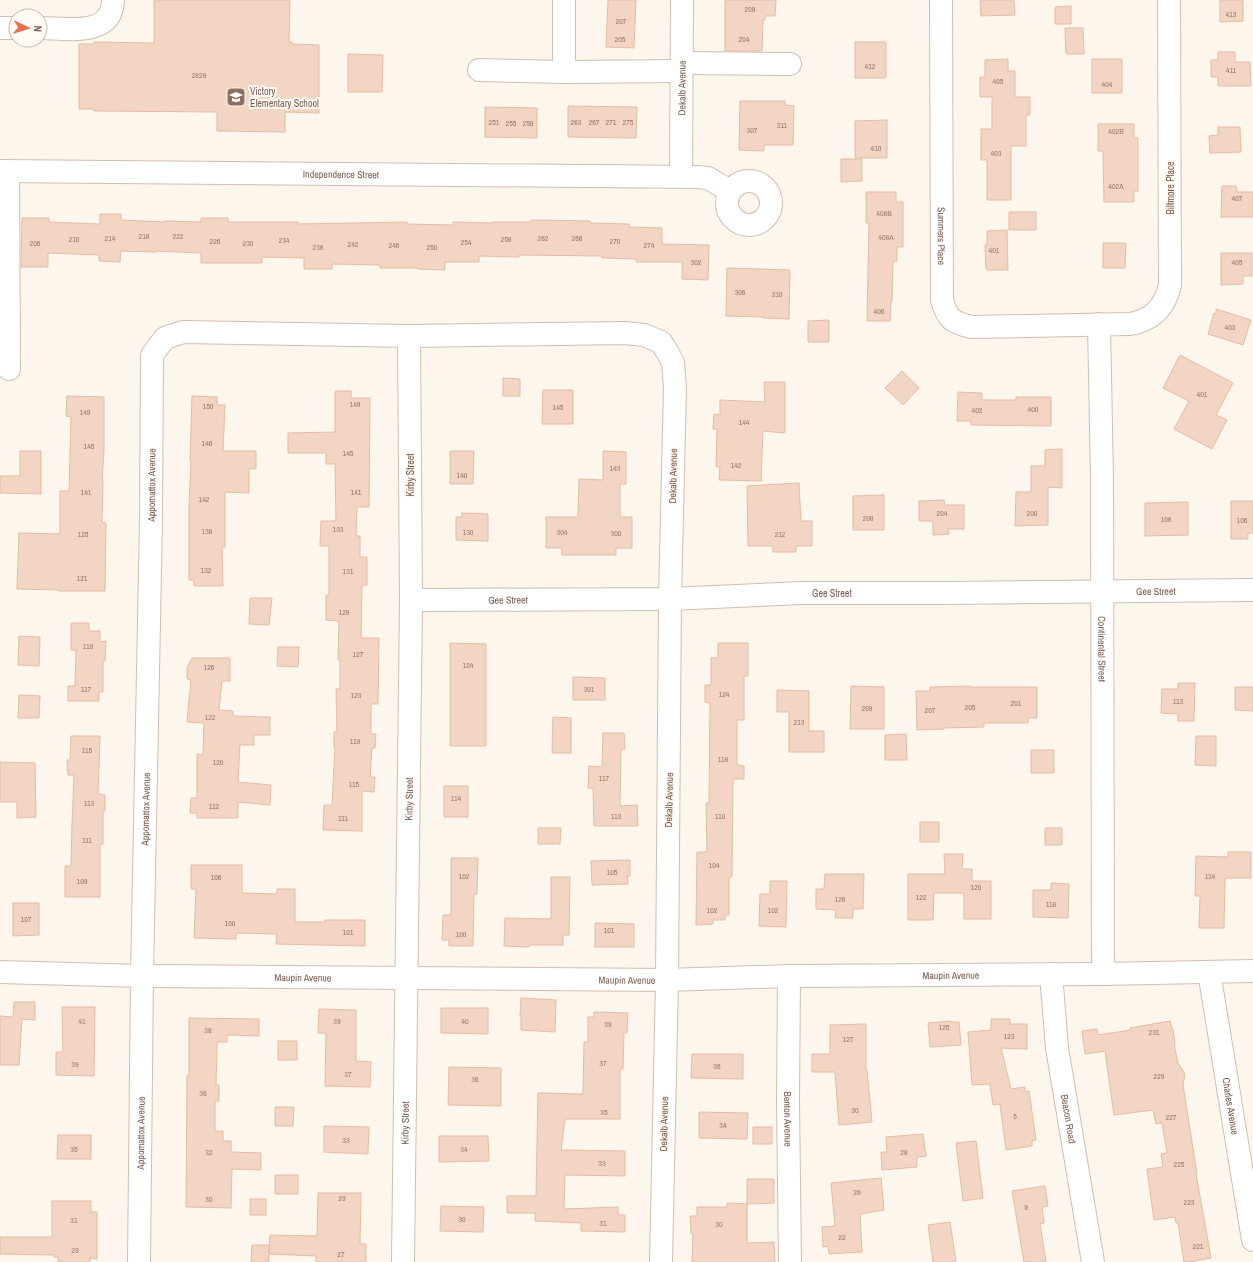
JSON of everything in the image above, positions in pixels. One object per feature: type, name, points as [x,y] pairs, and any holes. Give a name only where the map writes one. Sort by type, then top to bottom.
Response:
[{"type":"street","points":[[48,28],[84,29],[97,27],[106,20],[113,8],[113,0]]},
{"type":"street","points":[[564,0],[564,72]]},
{"type":"street","name":"Dekalb Avenue","points":[[682,0],[682,176]]},
{"type":"street","name":"Summers Place","points":[[941,0],[942,300],[945,311],[951,320],[959,324],[972,327],[1100,324]]},
{"type":"street","name":"Biltmore Place","points":[[1100,324],[1130,324],[1150,317],[1161,307],[1168,295],[1170,284],[1169,0]]},
{"type":"street","points":[[479,70],[564,72],[790,64]]},
{"type":"street","points":[[4,171],[10,369]]},
{"type":"street","name":"Independence Street","points":[[4,171],[682,176],[708,178],[730,191]]},
{"type":"street","name":"Continental Street","points":[[1100,324],[1102,478],[1103,974]]},
{"type":"street","name":"Appomattox Avenue","points":[[139,1262],[142,976],[151,520],[152,355],[165,338],[183,332],[409,336]]},
{"type":"street","name":"Dekalb Avenue","points":[[409,336],[625,333],[644,335],[661,342],[672,364],[675,388],[670,599],[667,980],[662,1262]]},
{"type":"street","name":"Kirby Street","points":[[403,1262],[410,600],[409,336]]},
{"type":"street","name":"Gee Street","points":[[410,600],[670,599],[802,593],[1253,590]]},
{"type":"street","name":"Maupin Avenue","points":[[0,972],[142,976],[667,980],[789,976],[1103,974],[1253,971]]},
{"type":"street","name":"Charles Avenue","points":[[1209,972],[1253,1240]]},
{"type":"street","name":"Beacon Road","points":[[1050,974],[1057,1048],[1093,1262]]},
{"type":"street","name":"Benton Avenue","points":[[789,976],[788,1101],[790,1262]]},
{"type":"building","points":[[154,0],[290,0],[289,42],[292,42],[292,44],[319,45],[319,113],[285,112],[285,132],[217,131],[217,112],[94,111],[93,109],[79,109],[79,44],[94,44],[94,42],[154,43]]},
{"type":"building","points":[[608,0],[636,0],[634,48],[606,47]]},
{"type":"building","points":[[725,0],[776,0],[775,16],[765,16],[765,20],[763,20],[762,51],[725,51]]},
{"type":"building","points":[[980,0],[1014,0],[1015,15],[981,16]]},
{"type":"building","points":[[1220,0],[1243,0],[1243,21],[1220,22]]},
{"type":"building","points":[[1071,6],[1071,24],[1055,24],[1055,7]]},
{"type":"building","points":[[1065,28],[1083,28],[1084,54],[1066,54]]},
{"type":"building","points":[[855,42],[886,42],[886,78],[855,78]]},
{"type":"building","points":[[1218,52],[1235,52],[1235,62],[1250,62],[1251,86],[1218,86],[1218,77],[1211,77],[1211,60],[1218,60]]},
{"type":"building","points":[[348,54],[383,55],[382,92],[348,92]]},
{"type":"building","points":[[1008,59],[1008,71],[1015,71],[1015,97],[1030,97],[1030,115],[1026,115],[1026,146],[1011,146],[1011,200],[987,200],[987,160],[981,160],[981,129],[992,129],[992,97],[980,97],[980,77],[985,77],[985,60]]},
{"type":"building","points":[[1092,59],[1122,59],[1122,93],[1092,93]]},
{"type":"building","points":[[740,101],[785,101],[785,105],[794,106],[793,145],[764,145],[764,151],[739,150]]},
{"type":"building","points":[[568,106],[637,107],[636,138],[568,137]]},
{"type":"building","points":[[485,107],[537,108],[537,138],[485,137]]},
{"type":"building","points":[[887,120],[887,158],[855,158],[855,121]]},
{"type":"building","points":[[1098,124],[1134,124],[1134,138],[1138,138],[1138,191],[1134,191],[1134,202],[1104,202],[1103,151],[1098,151]]},
{"type":"building","points":[[1218,127],[1240,127],[1241,152],[1210,153],[1209,136],[1218,135]]},
{"type":"building","points":[[841,159],[862,159],[862,181],[841,182]]},
{"type":"building","points":[[1222,186],[1236,186],[1237,192],[1253,192],[1253,217],[1221,217]]},
{"type":"building","points":[[866,192],[896,192],[896,202],[903,202],[903,247],[897,247],[897,261],[893,261],[890,321],[867,321],[869,223],[866,223]]},
{"type":"building","points":[[1009,212],[1036,212],[1036,230],[1009,230]]},
{"type":"building","points":[[100,214],[121,214],[121,220],[165,222],[201,222],[201,218],[228,218],[228,222],[298,222],[298,224],[407,222],[407,224],[453,225],[453,222],[493,223],[531,222],[531,220],[590,221],[590,223],[629,224],[629,227],[662,228],[662,244],[709,245],[708,280],[682,279],[682,262],[636,262],[636,259],[602,258],[602,256],[479,256],[479,262],[445,262],[445,270],[380,268],[380,265],[332,264],[332,269],[304,269],[304,258],[262,257],[262,263],[201,263],[201,253],[121,251],[120,262],[99,261],[99,255],[48,253],[48,267],[21,267],[22,218],[49,218],[49,222],[100,224]]},
{"type":"building","points":[[1007,230],[1008,270],[986,270],[985,245],[987,245],[987,231]]},
{"type":"building","points":[[1103,243],[1126,243],[1125,268],[1103,268]]},
{"type":"building","points":[[1221,253],[1252,253],[1252,276],[1243,276],[1243,284],[1221,285]]},
{"type":"building","points":[[727,268],[790,270],[789,319],[726,316]]},
{"type":"building","points":[[1216,309],[1251,320],[1243,345],[1208,334],[1214,313],[1216,314]]},
{"type":"building","points":[[829,320],[829,342],[808,342],[808,321]]},
{"type":"building","points":[[1180,355],[1233,383],[1216,415],[1227,420],[1212,449],[1174,429],[1189,401],[1163,388]]},
{"type":"building","points":[[902,371],[919,388],[903,405],[885,388]]},
{"type":"building","points":[[503,378],[520,379],[520,396],[503,396]]},
{"type":"building","points":[[764,382],[785,382],[785,433],[763,431],[761,481],[719,480],[720,467],[716,467],[717,429],[713,429],[714,414],[720,415],[720,400],[765,402]]},
{"type":"building","points":[[543,390],[573,390],[573,424],[542,424]]},
{"type":"building","points":[[335,391],[351,391],[351,398],[370,398],[369,507],[357,507],[356,536],[360,536],[360,557],[367,557],[367,585],[362,585],[361,638],[379,638],[378,704],[371,704],[371,734],[376,734],[375,748],[372,748],[370,777],[375,777],[374,792],[362,791],[362,831],[323,830],[324,805],[332,805],[335,747],[334,732],[337,732],[336,689],[340,689],[340,660],[338,660],[339,621],[326,620],[326,595],[329,595],[329,546],[320,546],[321,521],[336,521],[335,464],[326,464],[326,453],[288,453],[288,433],[335,432]]},
{"type":"building","points":[[958,392],[982,393],[982,400],[1016,400],[1016,397],[1051,397],[1051,426],[971,425],[971,421],[957,421]]},
{"type":"building","points":[[67,396],[104,397],[102,522],[106,523],[105,591],[17,589],[19,533],[60,534],[60,491],[69,491],[71,417],[66,416]]},
{"type":"building","points":[[192,396],[217,397],[217,405],[225,405],[223,451],[256,451],[256,469],[249,469],[249,493],[225,492],[225,547],[222,547],[223,586],[194,586],[194,580],[189,580],[189,505]]},
{"type":"building","points":[[1062,449],[1062,488],[1048,487],[1048,525],[1015,526],[1016,492],[1031,492],[1031,466],[1045,466],[1045,450]]},
{"type":"building","points":[[20,451],[41,451],[41,494],[0,493],[0,476],[20,476]]},
{"type":"building","points":[[450,451],[474,451],[473,484],[450,484]]},
{"type":"building","points":[[603,451],[626,452],[626,484],[620,484],[620,517],[632,517],[632,548],[616,548],[616,555],[562,555],[562,548],[546,548],[546,517],[578,517],[579,479],[603,480]]},
{"type":"building","points":[[799,483],[801,521],[812,521],[812,546],[796,546],[796,552],[773,552],[773,546],[748,546],[747,486]]},
{"type":"building","points":[[884,495],[884,530],[853,530],[853,496]]},
{"type":"building","points":[[944,500],[945,505],[964,505],[964,529],[948,529],[949,534],[933,535],[933,521],[919,521],[919,501]]},
{"type":"building","points":[[1231,501],[1253,501],[1253,533],[1248,533],[1248,539],[1231,539]]},
{"type":"building","points":[[1188,502],[1188,535],[1145,536],[1145,503]]},
{"type":"building","points":[[462,513],[488,514],[488,541],[456,540],[456,517],[462,517]]},
{"type":"building","points":[[250,598],[272,598],[269,625],[249,624]]},
{"type":"building","points":[[71,623],[89,623],[89,631],[100,631],[100,642],[106,641],[105,661],[103,661],[103,692],[99,692],[99,701],[68,701],[68,686],[75,686],[76,650],[71,650]]},
{"type":"building","points":[[19,636],[40,637],[39,666],[18,665]]},
{"type":"building","points":[[450,643],[486,644],[486,746],[450,746]]},
{"type":"building","points":[[718,643],[748,643],[748,676],[744,676],[744,720],[737,720],[737,765],[744,766],[744,779],[733,779],[732,877],[729,877],[729,915],[725,915],[725,920],[713,920],[713,924],[696,925],[697,852],[707,852],[706,803],[709,803],[710,703],[705,702],[705,685],[711,685],[711,658],[718,658]]},
{"type":"building","points":[[278,647],[299,647],[298,667],[277,666]]},
{"type":"building","points":[[192,658],[230,658],[230,681],[222,681],[219,710],[233,711],[233,716],[270,717],[270,735],[254,735],[254,745],[240,745],[238,782],[271,785],[270,805],[238,802],[238,818],[197,818],[197,813],[190,813],[191,798],[197,798],[197,754],[203,755],[204,723],[187,722],[191,680],[187,679],[187,668]]},
{"type":"building","points":[[573,677],[605,678],[605,700],[573,700]]},
{"type":"building","points":[[1178,683],[1195,683],[1194,721],[1178,721],[1178,714],[1161,713],[1162,689],[1178,689]]},
{"type":"building","points":[[851,686],[884,687],[884,729],[850,729]]},
{"type":"building","points":[[930,687],[1037,687],[1037,718],[1028,718],[1028,723],[984,723],[984,727],[917,730],[916,691],[930,691]]},
{"type":"building","points":[[1235,687],[1253,687],[1253,711],[1235,710]]},
{"type":"building","points":[[777,690],[809,691],[809,731],[824,731],[824,752],[789,752],[789,712],[777,712]]},
{"type":"building","points":[[19,695],[40,696],[39,718],[18,718]]},
{"type":"building","points":[[553,717],[571,718],[571,753],[552,753]]},
{"type":"building","points":[[603,733],[624,733],[625,749],[621,749],[620,806],[637,805],[638,826],[594,826],[593,788],[588,788],[589,766],[602,767]]},
{"type":"building","points":[[906,734],[907,760],[885,760],[885,735]]},
{"type":"building","points":[[71,736],[100,736],[98,794],[105,795],[105,811],[103,811],[103,844],[100,844],[100,897],[65,897],[65,866],[71,866],[74,775],[68,775],[67,760],[70,760]]},
{"type":"building","points":[[1196,736],[1216,736],[1216,766],[1195,765]]},
{"type":"building","points":[[1031,750],[1054,750],[1054,773],[1031,773]]},
{"type":"building","points":[[0,762],[35,763],[36,817],[17,818],[17,802],[0,802]]},
{"type":"building","points":[[444,786],[468,786],[468,817],[444,817]]},
{"type":"building","points":[[920,822],[939,822],[939,842],[920,842]]},
{"type":"building","points":[[538,828],[561,828],[560,844],[538,844]]},
{"type":"building","points":[[1045,828],[1062,828],[1062,845],[1045,845]]},
{"type":"building","points":[[1228,852],[1251,852],[1251,878],[1225,878],[1224,928],[1199,928],[1200,896],[1195,896],[1196,856],[1228,857]]},
{"type":"building","points":[[944,854],[963,854],[962,869],[972,869],[972,881],[991,881],[991,919],[964,919],[964,893],[934,893],[933,920],[908,920],[908,874],[945,874]]},
{"type":"building","points":[[451,858],[478,858],[477,894],[474,894],[473,946],[449,946],[449,940],[442,940],[443,915],[451,915]]},
{"type":"building","points":[[630,860],[630,876],[627,876],[628,884],[592,885],[591,861]]},
{"type":"building","points":[[191,865],[242,865],[242,893],[277,894],[277,889],[295,889],[295,922],[365,920],[365,946],[276,944],[277,934],[236,933],[236,939],[194,938],[196,889],[191,889]]},
{"type":"building","points":[[825,874],[864,874],[863,909],[853,909],[853,918],[835,918],[836,910],[816,909],[816,889],[824,889]]},
{"type":"building","points":[[551,877],[570,877],[569,935],[563,935],[563,945],[529,945],[529,947],[504,946],[505,918],[551,919]]},
{"type":"building","points":[[770,881],[787,881],[786,927],[759,926],[760,894],[770,894]]},
{"type":"building","points":[[1051,883],[1069,884],[1068,918],[1033,917],[1033,890],[1051,890]]},
{"type":"building","points":[[13,903],[39,903],[39,935],[13,936]]},
{"type":"building","points":[[595,923],[634,924],[634,947],[595,947]]},
{"type":"building","points":[[521,998],[556,1000],[555,1032],[521,1030]]},
{"type":"building","points":[[14,1002],[35,1002],[35,1020],[22,1019],[19,1065],[0,1065],[0,1016],[13,1017]]},
{"type":"building","points":[[62,1007],[95,1007],[94,1076],[56,1075],[56,1052],[63,1052]]},
{"type":"building","points":[[441,1008],[488,1008],[488,1034],[441,1033]]},
{"type":"building","points":[[319,1009],[356,1010],[356,1061],[371,1062],[370,1087],[325,1086],[326,1033],[318,1033]]},
{"type":"building","points":[[594,1012],[628,1013],[627,1033],[624,1033],[623,1069],[620,1069],[620,1119],[565,1119],[561,1150],[625,1151],[625,1176],[565,1175],[564,1209],[618,1207],[618,1215],[625,1215],[625,1232],[581,1231],[581,1223],[535,1221],[535,1213],[507,1213],[507,1196],[536,1196],[538,1093],[583,1094],[584,1042],[588,1042],[588,1017],[594,1017]]},
{"type":"building","points":[[189,1018],[259,1019],[259,1036],[227,1035],[227,1042],[217,1042],[216,1085],[219,1085],[219,1101],[215,1101],[215,1131],[223,1131],[223,1141],[231,1141],[231,1152],[261,1153],[261,1170],[232,1169],[231,1208],[186,1207]]},
{"type":"building","points":[[991,1019],[1010,1019],[1010,1024],[1027,1024],[1027,1049],[1001,1048],[1011,1089],[1025,1087],[1025,1092],[1029,1091],[1036,1140],[1032,1141],[1032,1146],[1006,1150],[1000,1104],[993,1105],[990,1084],[972,1085],[968,1032],[991,1030]]},
{"type":"building","points":[[950,1021],[959,1022],[961,1045],[930,1047],[928,1023]]},
{"type":"building","points":[[1170,1021],[1173,1029],[1178,1063],[1185,1074],[1183,1085],[1196,1174],[1211,1258],[1189,1262],[1184,1262],[1178,1223],[1176,1223],[1175,1217],[1154,1220],[1147,1169],[1163,1167],[1161,1154],[1167,1153],[1162,1123],[1156,1124],[1153,1110],[1114,1115],[1105,1051],[1085,1054],[1082,1031],[1097,1029],[1098,1035],[1131,1030],[1130,1028]]},
{"type":"building","points":[[866,1024],[866,1070],[872,1122],[839,1125],[835,1072],[812,1072],[812,1054],[830,1054],[830,1025]]},
{"type":"building","points":[[278,1041],[297,1041],[297,1060],[278,1060]]},
{"type":"building","points":[[692,1054],[743,1054],[743,1079],[691,1078]]},
{"type":"building","points":[[449,1067],[501,1068],[501,1106],[448,1105]]},
{"type":"building","points":[[275,1107],[294,1107],[293,1126],[275,1126]]},
{"type":"building","points":[[699,1112],[748,1113],[747,1139],[699,1138]]},
{"type":"building","points":[[324,1126],[369,1127],[368,1154],[324,1152]]},
{"type":"building","points":[[753,1127],[772,1127],[772,1144],[753,1144]]},
{"type":"building","points":[[923,1134],[926,1156],[917,1157],[917,1167],[882,1170],[881,1152],[887,1152],[886,1137]]},
{"type":"building","points":[[58,1135],[91,1135],[91,1159],[57,1159]]},
{"type":"building","points":[[439,1136],[488,1136],[489,1161],[439,1162]]},
{"type":"building","points":[[976,1141],[983,1198],[963,1201],[956,1143]]},
{"type":"building","points":[[275,1175],[298,1175],[298,1194],[275,1194]]},
{"type":"building","points":[[881,1178],[884,1210],[860,1214],[862,1252],[829,1254],[828,1246],[823,1247],[822,1227],[835,1226],[831,1183]]},
{"type":"building","points":[[747,1179],[774,1179],[774,1203],[747,1204]]},
{"type":"building","points":[[1045,1186],[1048,1206],[1042,1207],[1044,1223],[1040,1224],[1046,1262],[1024,1262],[1012,1191]]},
{"type":"building","points":[[318,1193],[361,1193],[360,1244],[366,1244],[366,1262],[316,1262],[316,1256],[269,1254],[269,1262],[251,1262],[252,1245],[269,1245],[269,1253],[270,1235],[317,1236]]},
{"type":"building","points":[[250,1199],[266,1199],[266,1215],[250,1215]]},
{"type":"building","points":[[52,1201],[91,1201],[91,1212],[97,1212],[97,1259],[90,1258],[90,1262],[58,1262],[58,1257],[54,1257],[54,1255],[0,1254],[0,1237],[52,1237]]},
{"type":"building","points":[[727,1203],[747,1204],[747,1243],[774,1242],[775,1262],[692,1262],[693,1233],[691,1233],[690,1216],[697,1216],[697,1207],[727,1207]]},
{"type":"building","points":[[441,1206],[484,1207],[483,1232],[440,1231]]},
{"type":"building","points":[[950,1222],[956,1262],[933,1262],[928,1225]]},
{"type":"place","name":"Victory Elementary School","points":[[236,97]]}]
